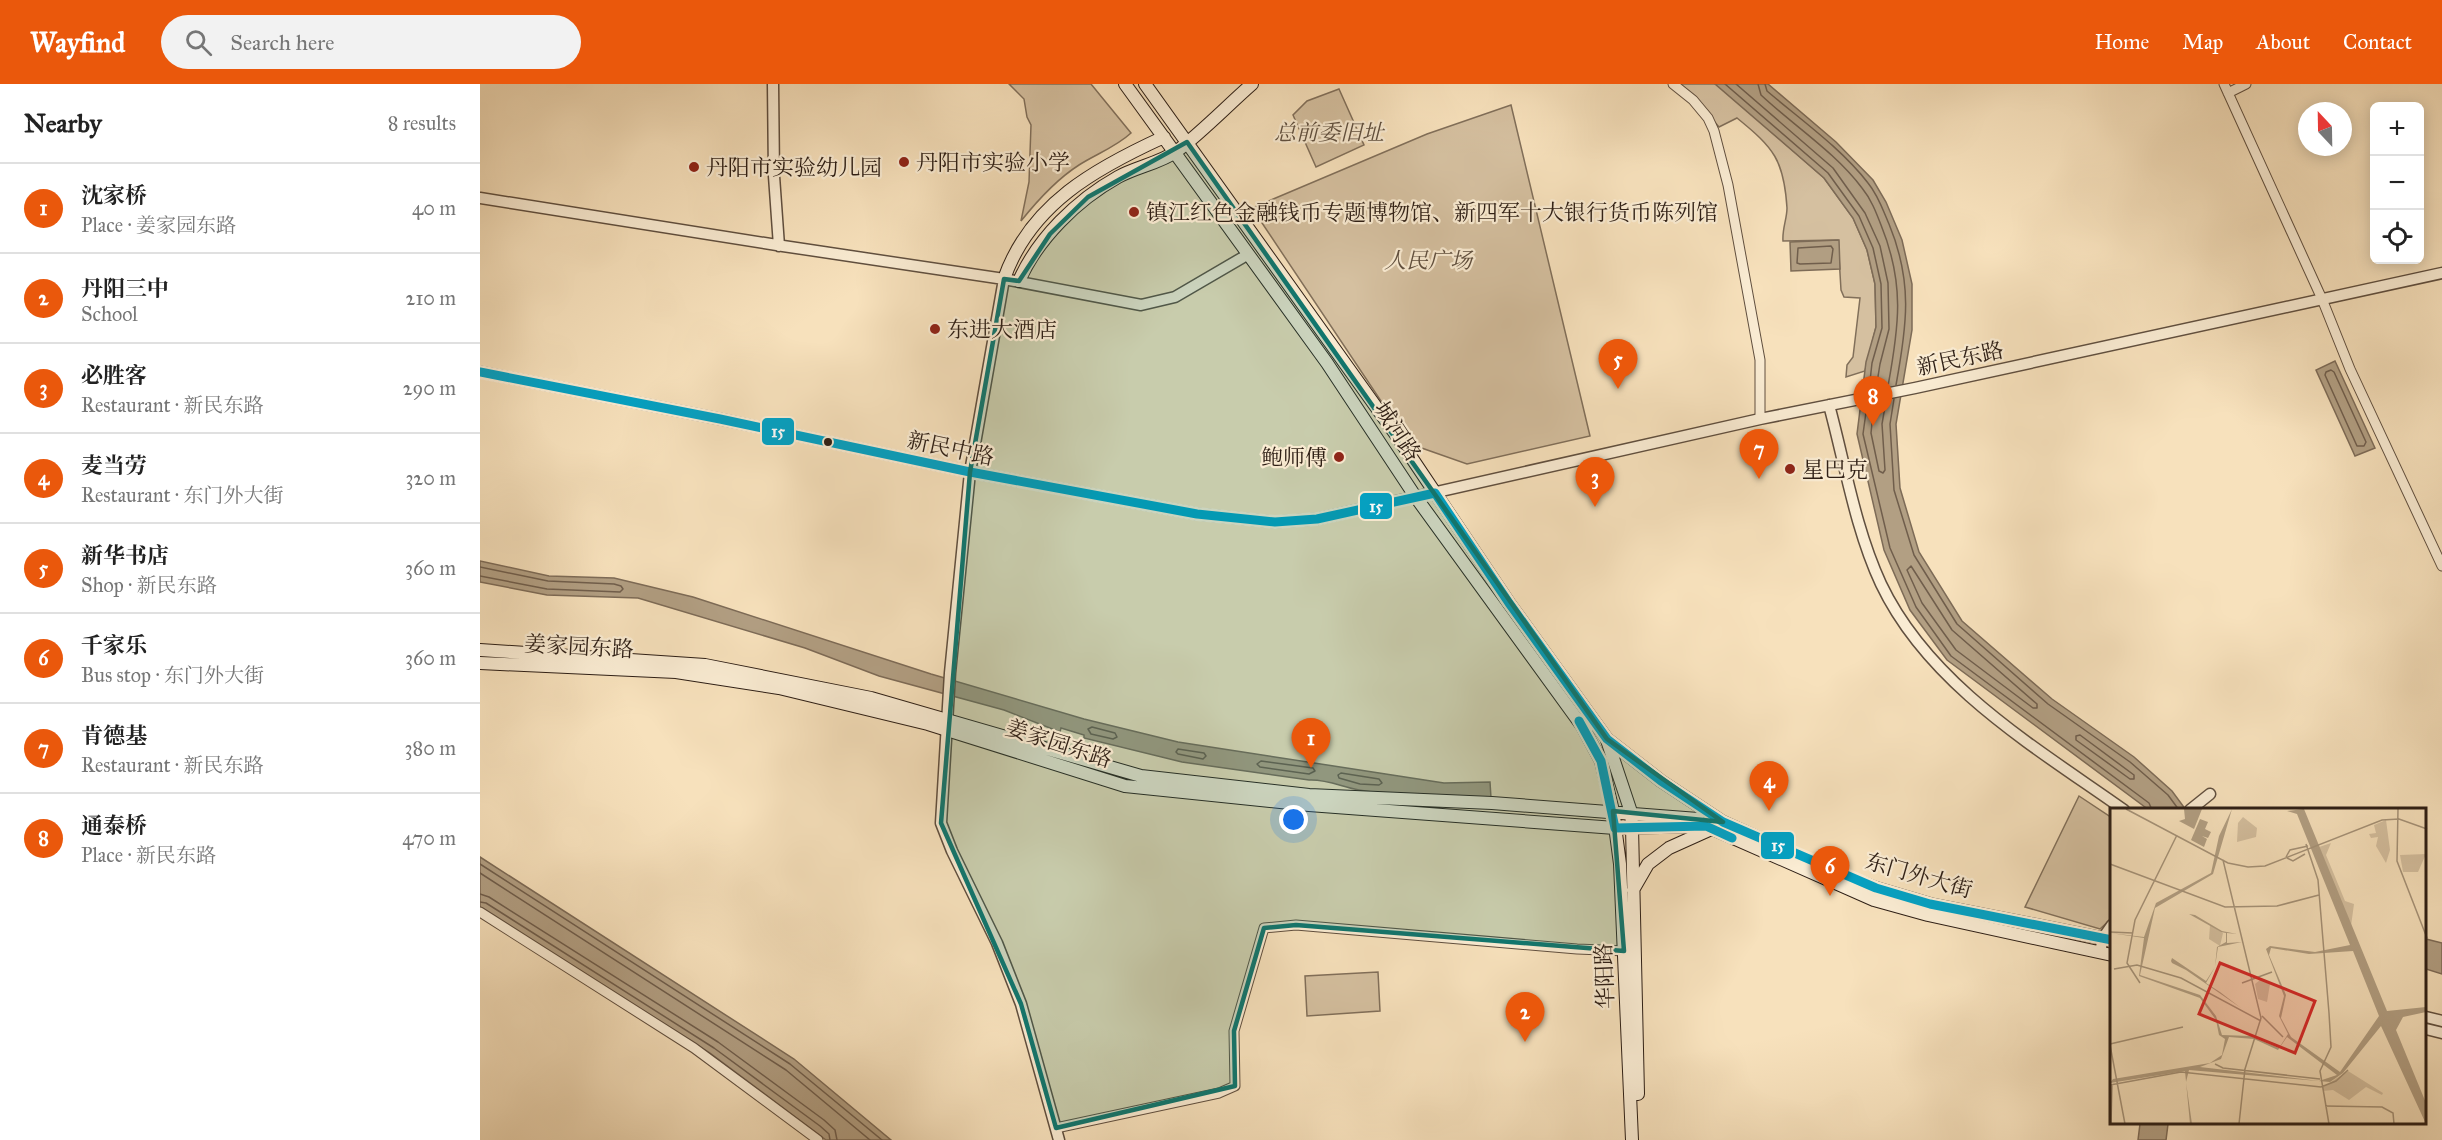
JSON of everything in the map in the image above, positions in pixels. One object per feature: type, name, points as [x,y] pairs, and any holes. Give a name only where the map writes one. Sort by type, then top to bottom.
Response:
[{"type":"main road","name":"城河路","points":[[1125,84],[1327,363],[1415,496],[1582,726],[1601,761],[1613,812]]},
{"type":"main road","name":"城河路","points":[[1146,84],[1399,439],[1509,603],[1606,739],[1661,781],[1701,807]]},
{"type":"main road","points":[[1019,281],[1027,263],[1050,234],[1088,197],[1118,177],[1175,152],[1252,84]]},
{"type":"main road","points":[[1004,279],[1012,255],[1027,232],[1045,212],[1089,174],[1164,137]]},
{"type":"main road","name":"姜家园东路","points":[[480,650],[705,665],[871,698],[1125,786],[1309,806],[1615,828],[1632,826]]},
{"type":"main road","name":"姜家园东路","points":[[480,663],[676,672],[779,688],[946,724],[1141,776],[1309,795],[1630,812]]},
{"type":"main road","name":"城河路","points":[[1606,739],[1630,812]]},
{"type":"main road","name":"东门外大街","points":[[1701,807],[1723,822],[1876,888],[1930,904],[2108,939]]},
{"type":"main road","name":"华阳路","points":[[1613,812],[1629,951],[1639,1140]]},
{"type":"main road","name":"华阳路","points":[[1630,812],[1633,891],[1629,951],[1632,1140]]},
{"type":"main road","name":"东门外大街","points":[[1630,812],[1723,822]]},
{"type":"main road","name":"东门外大街","points":[[1632,826],[1706,826],[1874,900],[1928,915],[2106,953]]},
{"type":"main road","points":[[1633,891],[1648,864],[1669,848],[1712,829]]},
{"type":"street","points":[[774,84],[774,176],[779,246]]},
{"type":"street","points":[[1673,84],[1693,100],[1708,118],[1723,163],[1760,360],[1760,419]]},
{"type":"street","points":[[2246,84],[2226,89],[2322,299],[2350,369],[2442,566]]},
{"type":"street","points":[[480,198],[779,246],[1019,281],[1141,305],[1175,297],[1247,255]]},
{"type":"street","name":"新民东路","points":[[1415,496],[1760,419],[1915,388],[2442,273]]},
{"type":"street","points":[[1004,279],[970,472],[947,704],[941,823],[952,851],[998,943],[1021,1004],[1059,1140]]},
{"type":"street","name":"新民中路","points":[[480,372],[720,418],[970,472],[1197,514],[1275,522],[1317,519],[1415,496]]},
{"type":"street","points":[[1829,405],[1865,543],[1881,583],[1901,621],[1932,662],[1981,705],[2121,808]]},
{"type":"street","points":[[2192,808],[2210,794]]},
{"type":"street","points":[[480,912],[694,1048],[818,1140]]},
{"type":"street","points":[[1056,1128],[1220,1093],[1235,1086],[1234,1031],[1264,928],[1296,926],[1578,949],[1629,951]]},
{"type":"street","points":[[2106,953],[2108,939]]},
{"type":"street","points":[[2427,1017],[2442,1021]]},
{"type":"street","points":[[2427,1029],[2442,1033]]},
{"type":"highlighted area","points":[[1187,142],[1607,739],[1723,822],[1613,811],[1624,951],[1296,925],[1264,928],[1234,1031],[1235,1086],[1056,1128],[1021,1004],[941,823],[970,472],[1004,279],[1019,281],[1050,234],[1088,197]]},
{"type":"green space","points":[[1009,84],[1091,84],[1131,133],[1063,177],[1021,221],[1029,182],[1031,125],[1024,99]]},
{"type":"green space","points":[[1678,84],[1717,84],[1824,178],[1853,218],[1867,250],[1875,284],[1876,327],[1865,371],[1846,377],[1847,365],[1853,357],[1860,298],[1844,297],[1841,290],[1838,240],[1783,241],[1787,208],[1786,192],[1780,166],[1775,156],[1760,138],[1737,118],[1719,127],[1694,98]]},
{"type":"green space","name":"总前委旧址","points":[[1339,89],[1364,145],[1316,167],[1293,115],[1307,101]]},
{"type":"green space","name":"人民广场","points":[[1511,105],[1590,436],[1467,464],[1416,446],[1393,419],[1252,208],[1427,134]]},
{"type":"green space","points":[[2079,796],[2110,817],[2110,920],[2100,929],[2025,907]]},
{"type":"green space","points":[[1378,972],[1380,1011],[1307,1016],[1305,976]]},
{"type":"water","points":[[1715,84],[1768,84],[1836,142],[1873,180],[1886,202],[1902,240],[1912,284],[1912,330],[1896,424],[1900,488],[1919,552],[1962,621],[2052,699],[2134,757],[2172,791],[2185,808],[2146,808],[1947,660],[1910,610],[1884,550],[1857,434],[1866,362],[1876,327],[1875,284],[1867,250],[1853,218],[1824,178]]},
{"type":"water","points":[[1839,240],[1840,269],[1791,271],[1790,242]]},
{"type":"water","points":[[2335,361],[2375,448],[2355,456],[2316,370]]},
{"type":"water","points":[[480,561],[549,576],[614,578],[693,597],[931,674],[1084,719],[1178,742],[1444,783],[1490,782],[1491,798],[1376,792],[1322,781],[1182,762],[1084,738],[1084,735],[1061,728],[1060,732],[1004,710],[879,676],[805,648],[638,598],[547,595],[480,582]]},
{"type":"water","points":[[480,857],[794,1059],[891,1140],[826,1140],[710,1053],[480,907]]},
{"type":"water","points":[[2427,939],[2442,943],[2442,974],[2427,969]]},
{"type":"water","points":[[2140,1125],[2168,1125],[2166,1140],[2138,1140]]},
{"type":"transit line","name":"15","points":[[480,372],[720,419],[970,472],[1197,514],[1275,522],[1317,519],[1435,493],[1509,603],[1607,739],[1661,781],[1723,822],[1876,888],[1930,904],[2110,940]]},
{"type":"transit line","name":"15","points":[[1579,721],[1601,761],[1615,828],[1706,826],[1732,838]]},
{"type":"place","name":"丹阳市实验小学","points":[[904,162]]},
{"type":"place","name":"丹阳市实验幼儿园","points":[[694,167]]},
{"type":"place","name":"镇江红色金融钱币专题博物馆、新四军十大银行货币陈列馆","points":[[1134,212]]},
{"type":"place","name":"东进大酒店","points":[[935,329]]},
{"type":"place","name":"新华书店","points":[[1618,389]]},
{"type":"place","name":"通泰桥","points":[[1873,426]]},
{"type":"place","name":"鲍师傅","points":[[1339,457]]},
{"type":"place","name":"星巴克","points":[[1790,469]]},
{"type":"place","name":"肯德基","points":[[1759,479]]},
{"type":"place","name":"必胜客","points":[[1595,507]]},
{"type":"place","name":"沈家桥","points":[[1311,768]]},
{"type":"place","name":"麦当劳","points":[[1769,811]]},
{"type":"place","name":"千家乐","points":[[1830,896]]},
{"type":"place","name":"丹阳三中","points":[[1525,1042]]}]
